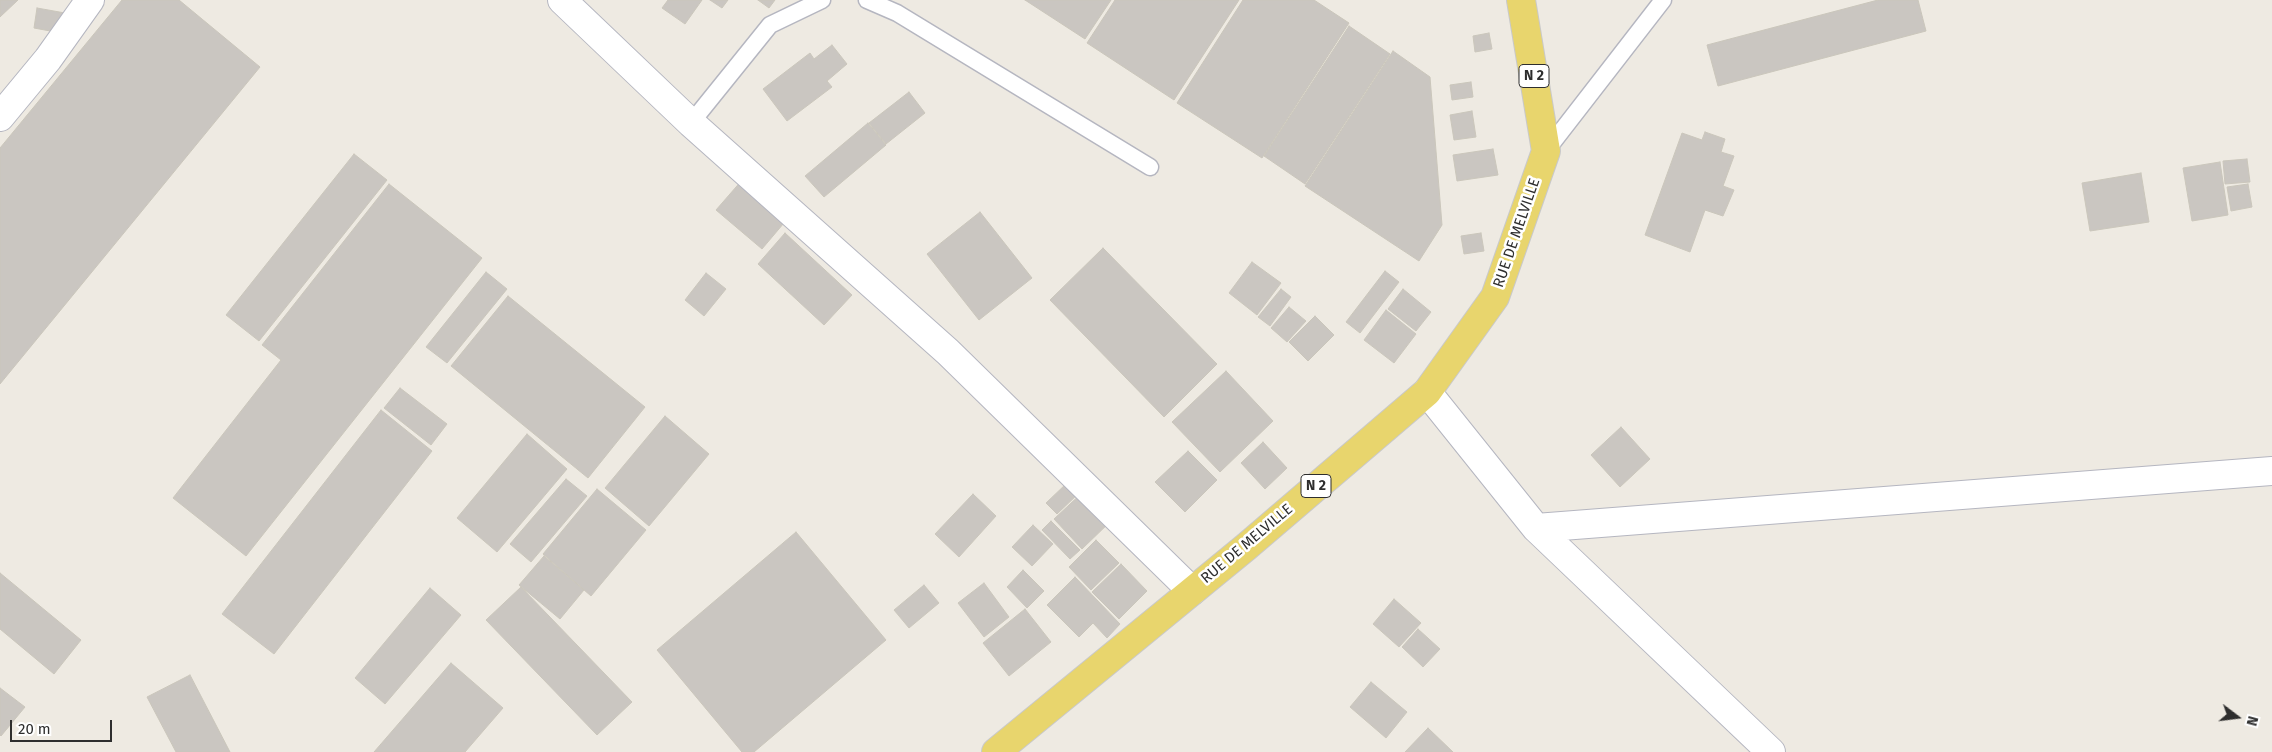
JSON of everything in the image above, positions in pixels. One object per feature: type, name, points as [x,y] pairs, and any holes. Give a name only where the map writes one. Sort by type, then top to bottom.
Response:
[{"type":"main road","name":"N 2","points":[[1521,0],[1546,151]]},
{"type":"main road","name":"RUE DE MELVILLE","points":[[996,752],[1192,591],[1427,392],[1495,297],[1546,151]]},
{"type":"street","points":[[0,118],[48,59],[90,0]]},
{"type":"street","points":[[562,0],[691,123],[948,352],[1192,591]]},
{"type":"street","points":[[1427,392],[1536,528],[1770,752]]},
{"type":"street","points":[[1536,528],[2272,471]]},
{"type":"lane","points":[[691,123],[770,24],[822,0]]},
{"type":"lane","points":[[867,0],[897,13],[1150,167]]},
{"type":"lane","points":[[1546,151],[1663,0]]},
{"type":"building","points":[[0,0],[18,0],[0,17]]},
{"type":"building","points":[[122,0],[179,0],[260,67],[0,384],[0,148]]},
{"type":"building","points":[[668,0],[702,0],[685,24],[662,8]]},
{"type":"building","points":[[710,0],[728,0],[722,8]]},
{"type":"building","points":[[758,0],[775,0],[769,8]]},
{"type":"building","points":[[1025,0],[1111,0],[1085,39]]},
{"type":"building","points":[[1115,0],[1239,0],[1174,100],[1087,43]]},
{"type":"building","points":[[1243,0],[1314,0],[1349,23],[1262,158],[1177,103]]},
{"type":"building","points":[[1878,0],[1918,0],[1926,31],[1718,86],[1707,45]]},
{"type":"building","points":[[37,8],[65,13],[61,33],[34,28]]},
{"type":"building","points":[[1349,26],[1390,54],[1305,184],[1264,156]]},
{"type":"building","points":[[1489,33],[1492,49],[1475,52],[1473,36]]},
{"type":"building","points":[[832,45],[847,64],[827,81],[832,87],[787,121],[763,89],[810,53],[814,59]]},
{"type":"building","points":[[1393,51],[1430,77],[1442,225],[1419,261],[1305,186]]},
{"type":"building","points":[[1471,82],[1473,97],[1452,100],[1450,85]]},
{"type":"building","points":[[909,92],[925,113],[886,144],[869,123]]},
{"type":"building","points":[[1472,111],[1476,137],[1454,140],[1450,115]]},
{"type":"building","points":[[868,123],[886,145],[824,197],[805,176]]},
{"type":"building","points":[[1705,132],[1725,139],[1721,152],[1734,156],[1723,186],[1734,190],[1723,216],[1705,210],[1690,252],[1645,235],[1682,133],[1702,140]]},
{"type":"building","points":[[1493,149],[1498,175],[1457,181],[1453,155]]},
{"type":"building","points":[[354,154],[387,180],[259,341],[226,315]]},
{"type":"building","points":[[2247,159],[2250,182],[2225,184],[2223,161]]},
{"type":"building","points":[[2220,162],[2228,215],[2192,221],[2183,168]]},
{"type":"building","points":[[2141,173],[2149,222],[2090,231],[2082,183]]},
{"type":"building","points":[[743,179],[789,217],[762,249],[716,210]]},
{"type":"building","points":[[389,184],[482,258],[246,556],[173,498],[281,360],[262,345]]},
{"type":"building","points":[[2248,184],[2252,207],[2231,211],[2227,187]]},
{"type":"building","points":[[980,212],[1032,278],[979,320],[927,254]]},
{"type":"building","points":[[785,233],[852,295],[824,325],[758,264]]},
{"type":"building","points":[[1481,233],[1484,251],[1464,254],[1461,236]]},
{"type":"building","points":[[1103,248],[1217,364],[1164,417],[1050,300]]},
{"type":"building","points":[[1252,262],[1281,283],[1257,315],[1229,293]]},
{"type":"building","points":[[1385,271],[1399,282],[1360,333],[1346,322]]},
{"type":"building","points":[[486,272],[507,289],[447,363],[426,347]]},
{"type":"building","points":[[706,273],[726,289],[704,316],[685,300]]},
{"type":"building","points":[[1281,289],[1291,297],[1270,326],[1258,317]]},
{"type":"building","points":[[1403,289],[1431,312],[1416,331],[1388,309]]},
{"type":"building","points":[[508,296],[645,407],[588,478],[451,366]]},
{"type":"building","points":[[1289,307],[1306,321],[1287,342],[1271,328]]},
{"type":"building","points":[[1386,310],[1416,334],[1394,363],[1364,340]]},
{"type":"building","points":[[1315,316],[1334,335],[1308,361],[1289,342]]},
{"type":"building","points":[[1226,371],[1273,421],[1220,472],[1172,422]]},
{"type":"building","points":[[400,388],[447,424],[431,445],[384,408]]},
{"type":"building","points":[[381,410],[432,451],[274,654],[222,614]]},
{"type":"building","points":[[665,416],[709,454],[649,526],[605,488]]},
{"type":"building","points":[[1621,427],[1650,459],[1620,487],[1591,455]]},
{"type":"building","points":[[527,434],[567,469],[497,552],[457,518]]},
{"type":"building","points":[[1263,442],[1287,468],[1265,489],[1241,463]]},
{"type":"building","points":[[1188,451],[1217,480],[1185,512],[1155,482]]},
{"type":"building","points":[[566,479],[587,496],[531,562],[510,544]]},
{"type":"building","points":[[1067,483],[1078,494],[1057,514],[1046,503]]},
{"type":"building","points":[[597,489],[646,530],[591,596],[543,554]]},
{"type":"building","points":[[1084,491],[1112,520],[1082,549],[1054,519]]},
{"type":"building","points":[[973,494],[996,516],[959,557],[935,534]]},
{"type":"building","points":[[1051,521],[1080,550],[1070,559],[1042,530]]},
{"type":"building","points":[[1033,525],[1053,544],[1032,566],[1012,547]]},
{"type":"building","points":[[796,532],[886,640],[754,752],[742,752],[657,650]]},
{"type":"building","points":[[1096,540],[1119,563],[1091,590],[1069,567]]},
{"type":"building","points":[[544,556],[584,590],[560,619],[519,585]]},
{"type":"building","points":[[1121,564],[1147,591],[1119,619],[1092,592]]},
{"type":"building","points":[[1023,570],[1044,591],[1027,608],[1007,587]]},
{"type":"building","points":[[0,573],[81,640],[54,674],[0,629]]},
{"type":"building","points":[[1075,577],[1120,624],[1107,638],[1093,623],[1079,637],[1047,605]]},
{"type":"building","points":[[984,583],[1009,617],[984,637],[958,603]]},
{"type":"building","points":[[924,585],[939,603],[909,628],[894,610]]},
{"type":"building","points":[[521,587],[632,702],[597,735],[486,620]]},
{"type":"building","points":[[430,588],[461,615],[385,704],[355,678]]},
{"type":"building","points":[[1394,599],[1421,623],[1399,647],[1373,624]]},
{"type":"building","points":[[1025,609],[1051,642],[1009,676],[983,643]]},
{"type":"building","points":[[1418,629],[1440,649],[1423,667],[1402,647]]},
{"type":"building","points":[[451,663],[503,708],[465,752],[374,752]]},
{"type":"building","points":[[190,675],[230,752],[176,752],[147,697]]},
{"type":"building","points":[[1371,682],[1407,712],[1386,738],[1350,707]]},
{"type":"building","points":[[0,688],[25,707],[1,736],[0,735]]},
{"type":"building","points":[[1428,728],[1453,752],[1405,752]]}]
